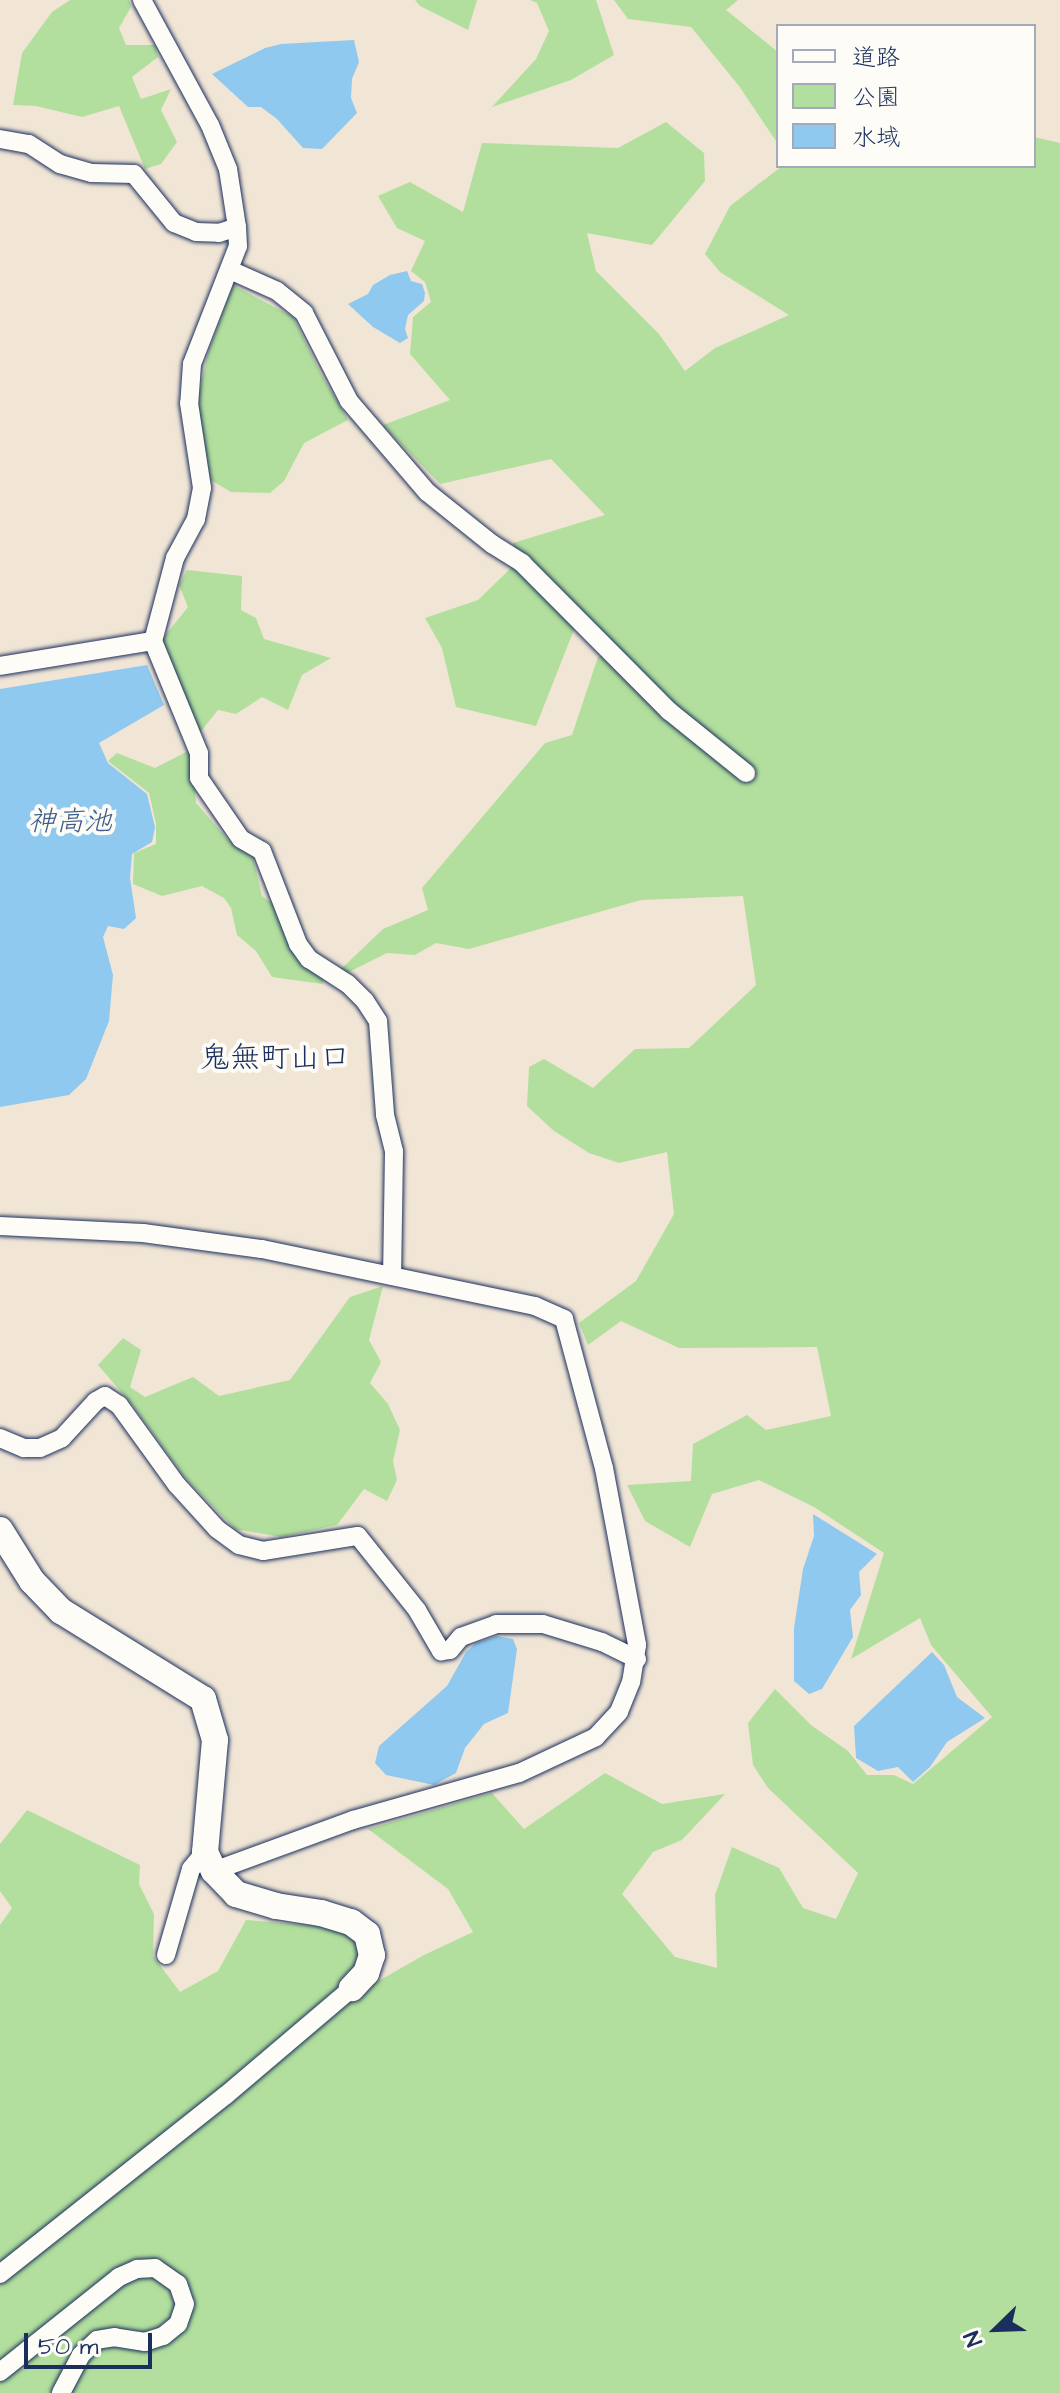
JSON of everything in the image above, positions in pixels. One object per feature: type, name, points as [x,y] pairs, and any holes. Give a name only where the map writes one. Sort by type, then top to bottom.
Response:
[{"type":"street","points":[[142,0],[210,125],[228,169],[238,246],[192,364],[189,403],[202,488],[196,519],[175,558],[153,641],[199,753],[199,778],[241,839],[262,851],[298,944],[309,959],[348,984],[365,1001],[378,1021],[385,1115],[394,1152],[392,1276]]},
{"type":"street","points":[[0,139],[29,144],[60,164],[92,173],[134,174],[174,223],[196,232],[219,233],[237,227]]},
{"type":"street","points":[[230,270],[277,291],[304,313],[349,401],[427,492],[492,544],[522,563],[669,711],[746,773]]},
{"type":"street","points":[[0,666],[153,641]]},
{"type":"street","points":[[0,1226],[143,1233],[262,1249],[535,1306],[564,1319],[604,1468],[637,1659],[619,1712],[596,1737],[571,1752],[519,1773],[191,1869],[166,1955]]},
{"type":"street","points":[[0,1438],[24,1448],[40,1448],[62,1438],[96,1401],[105,1396],[119,1405],[177,1485],[217,1529],[239,1545],[275,1550],[298,1548],[342,1536],[358,1536],[380,1560],[441,1651],[450,1650],[461,1637],[479,1628],[496,1624],[543,1624],[602,1642],[637,1659]]},
{"type":"street","points":[[0,1530],[32,1581],[61,1611],[203,1699],[215,1740],[210,1862],[236,1894],[351,1922],[367,1934],[372,1955],[366,1973],[352,1988],[226,2095],[0,2274]]},
{"type":"street","points":[[0,2372],[119,2277],[137,2269],[155,2268],[178,2284],[185,2304],[178,2324],[163,2336],[145,2342],[115,2337],[97,2340],[81,2355],[61,2393]]},
{"type":"green space","points":[[70,0],[129,0],[131,7],[119,28],[126,45],[155,45],[158,57],[132,77],[141,99],[171,89],[161,110],[177,142],[161,164],[145,169],[119,106],[82,117],[36,106],[13,105],[22,53],[52,12]]},
{"type":"green space","points":[[415,0],[477,0],[468,30],[420,6]]},
{"type":"green space","points":[[530,0],[596,0],[614,55],[571,80],[492,107],[536,59],[549,31],[537,3]]},
{"type":"green space","points":[[614,0],[738,0],[726,10],[776,50],[776,141],[739,86],[691,27],[628,19]]},
{"type":"green space","points":[[666,122],[704,153],[705,181],[652,245],[587,233],[596,271],[659,334],[685,371],[715,348],[789,315],[720,272],[705,254],[730,206],[779,168],[1036,168],[1036,137],[1060,143],[1060,2393],[0,2393],[0,1925],[12,1908],[0,1891],[0,1844],[27,1810],[140,1865],[139,1884],[154,1914],[153,1956],[180,1992],[218,1971],[246,1920],[332,1927],[362,1942],[368,1987],[473,1932],[448,1889],[368,1829],[492,1793],[524,1829],[605,1773],[662,1804],[725,1794],[682,1840],[653,1852],[622,1894],[675,1957],[717,1968],[715,1895],[732,1847],[779,1868],[803,1908],[836,1919],[858,1873],[768,1788],[753,1765],[748,1723],[775,1689],[811,1725],[848,1751],[867,1775],[894,1775],[913,1784],[992,1717],[931,1645],[920,1618],[851,1659],[884,1553],[814,1507],[759,1480],[712,1494],[690,1547],[645,1521],[627,1485],[691,1481],[693,1444],[747,1415],[766,1430],[831,1416],[817,1347],[679,1348],[621,1321],[588,1345],[579,1323],[636,1281],[674,1214],[667,1152],[619,1163],[589,1153],[554,1131],[527,1106],[529,1067],[544,1059],[593,1088],[635,1049],[689,1048],[756,985],[743,896],[641,900],[469,949],[436,943],[415,955],[387,953],[345,974],[341,969],[383,929],[428,910],[422,888],[545,743],[572,735],[598,657],[619,648],[579,617],[536,726],[456,707],[442,648],[425,618],[478,600],[513,566],[513,543],[605,515],[551,459],[440,484],[383,425],[450,400],[410,354],[413,317],[431,302],[425,282],[411,271],[425,241],[397,228],[378,196],[410,182],[463,212],[482,143],[618,148]]},
{"type":"green space","points":[[233,285],[293,317],[348,420],[304,443],[284,481],[270,493],[231,492],[209,479],[197,404],[208,353]]},
{"type":"green space","points":[[187,570],[242,576],[241,610],[256,618],[264,639],[331,658],[302,675],[288,710],[262,697],[236,714],[218,710],[198,735],[159,643],[188,607],[179,585]]},
{"type":"green space","points":[[192,749],[196,803],[229,841],[251,850],[262,896],[279,908],[324,975],[323,984],[272,977],[256,951],[237,935],[231,908],[224,898],[202,886],[162,896],[133,884],[134,853],[156,844],[156,824],[149,793],[108,761],[117,753],[155,768]]},
{"type":"green space","points":[[383,1286],[369,1340],[381,1362],[370,1383],[388,1404],[400,1430],[393,1461],[397,1480],[387,1501],[364,1489],[337,1525],[281,1537],[235,1529],[183,1475],[135,1408],[98,1365],[123,1338],[141,1350],[130,1387],[145,1397],[193,1377],[219,1396],[290,1380],[350,1297]]},
{"type":"water","points":[[354,40],[359,62],[352,79],[351,98],[357,113],[322,149],[303,148],[277,119],[261,107],[248,107],[212,74],[265,48],[281,44]]},
{"type":"water","points":[[407,271],[411,281],[422,284],[425,293],[424,301],[408,315],[405,329],[408,338],[400,343],[373,327],[348,304],[368,294],[373,285],[390,275]]},
{"type":"water","name":"神高池","points":[[147,665],[164,705],[99,743],[108,763],[147,794],[155,827],[152,842],[132,854],[130,878],[136,918],[124,929],[108,926],[103,937],[113,975],[109,1021],[86,1079],[69,1095],[0,1107],[0,689]]},
{"type":"water","points":[[813,1514],[877,1554],[859,1572],[861,1595],[850,1610],[853,1637],[822,1689],[809,1694],[794,1681],[794,1628],[803,1569],[814,1536]]},
{"type":"water","points":[[497,1636],[513,1639],[517,1649],[508,1713],[484,1724],[465,1748],[456,1773],[434,1785],[386,1775],[375,1763],[379,1746],[447,1686],[466,1652],[476,1643]]},
{"type":"water","points":[[932,1652],[944,1665],[957,1697],[985,1718],[947,1742],[930,1767],[913,1782],[898,1767],[878,1771],[856,1758],[854,1726]]},
{"type":"district","name":"鬼無町山口","points":[[275,1058]]}]
